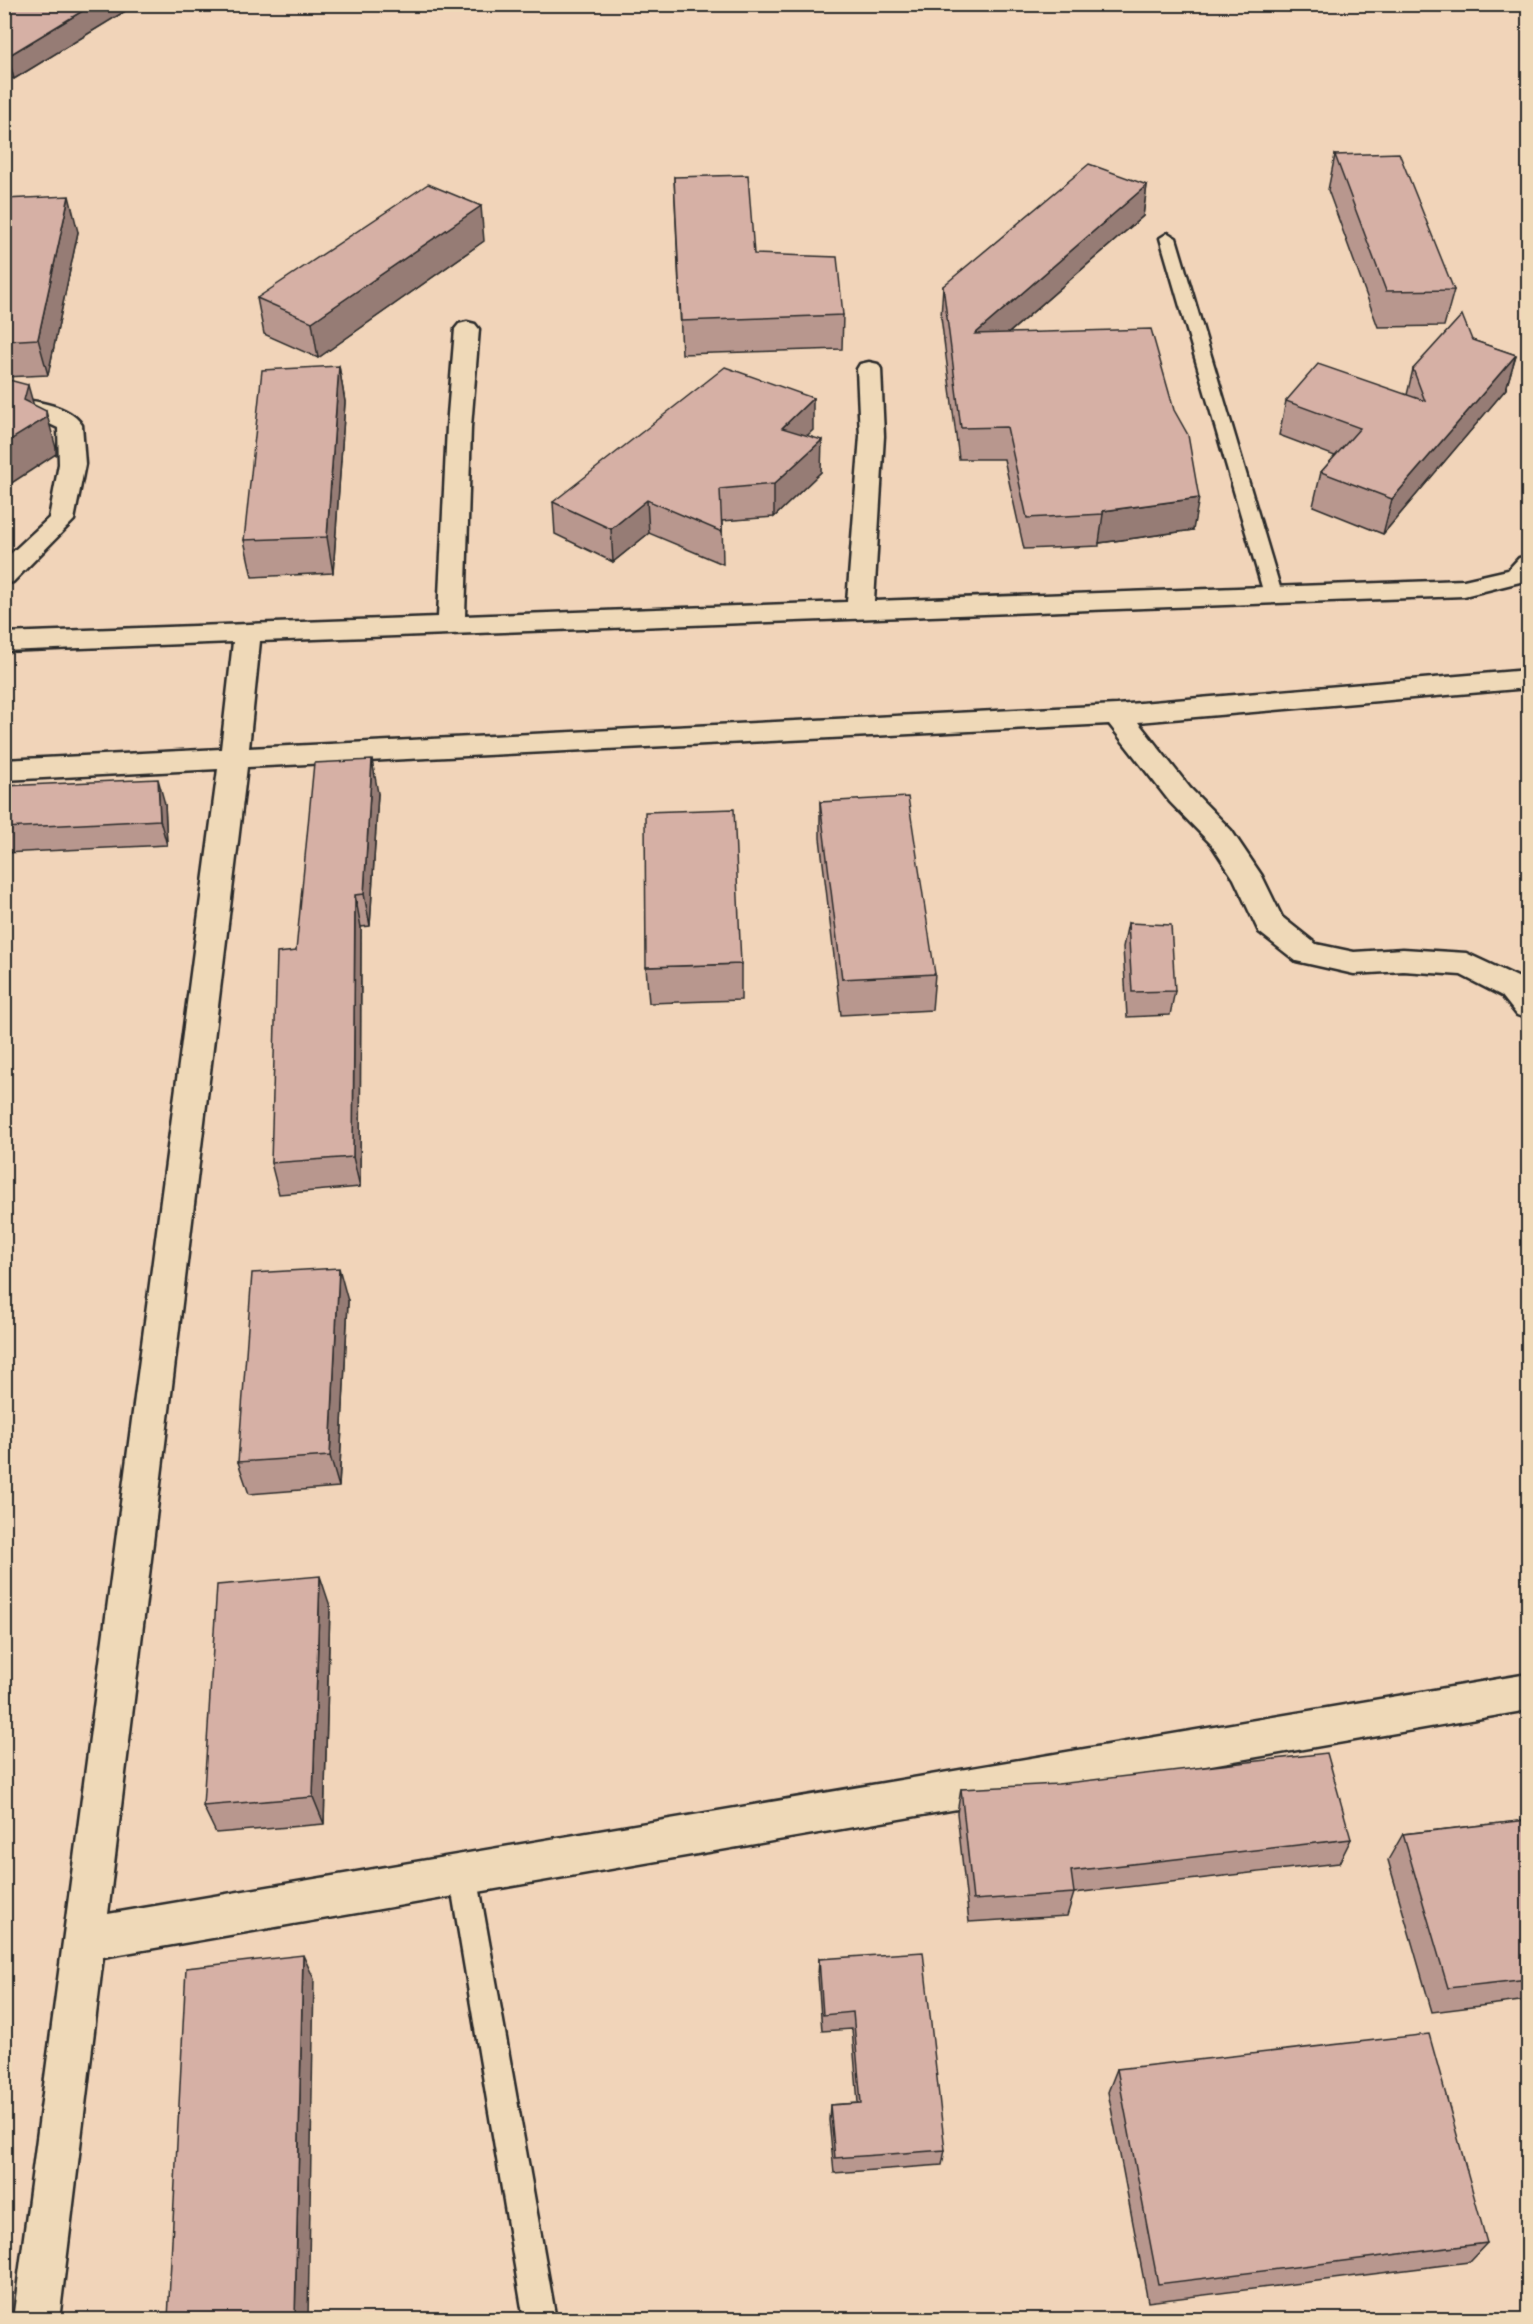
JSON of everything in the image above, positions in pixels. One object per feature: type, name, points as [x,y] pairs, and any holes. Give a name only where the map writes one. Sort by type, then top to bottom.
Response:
[{"type":"street","points":[[451,626],[459,427],[467,329]]},
{"type":"street","points":[[861,610],[872,436],[869,369]]},
{"type":"street","points":[[4,405],[39,409],[70,425],[72,464],[61,520],[4,576]]},
{"type":"street","points":[[4,642],[1464,588],[1517,576],[1528,564]]},
{"type":"street","points":[[36,2319],[234,759],[247,634]]},
{"type":"street","points":[[4,770],[1117,714],[1528,679]]},
{"type":"street","points":[[1117,714],[1180,795],[1221,837],[1247,876],[1270,924],[1307,953],[1354,963],[1403,960],[1466,964],[1513,988],[1528,1007]]},
{"type":"street","points":[[85,1939],[1528,1692]]},
{"type":"lane","points":[[1168,238],[1273,594]]},
{"type":"lane","points":[[463,1874],[540,2319]]},
{"type":"building","points":[[4,4],[94,4],[8,56],[4,55]]},
{"type":"building","points":[[1399,153],[1454,290],[1386,291],[1335,155]]},
{"type":"building","points":[[1089,164],[1147,185],[975,334],[1151,329],[1174,410],[1188,435],[1199,498],[1103,511],[1103,514],[1027,518],[1007,427],[961,428],[943,286]]},
{"type":"building","points":[[748,175],[754,254],[837,257],[843,315],[681,321],[674,177]]},
{"type":"building","points":[[428,184],[481,206],[312,322],[257,298]]},
{"type":"building","points":[[69,196],[38,339],[4,341],[4,199]]},
{"type":"building","points":[[1462,315],[1472,340],[1516,355],[1392,499],[1321,472],[1360,428],[1286,401],[1318,364],[1425,401],[1413,369]]},
{"type":"building","points":[[339,366],[327,537],[244,540],[262,370]]},
{"type":"building","points":[[725,367],[813,398],[782,428],[822,440],[774,484],[720,489],[722,532],[647,500],[611,529],[553,502]]},
{"type":"building","points":[[9,380],[28,385],[24,400],[46,411],[46,418],[4,444],[4,383]]},
{"type":"building","points":[[372,760],[364,894],[355,895],[353,1157],[271,1163],[277,953],[296,951],[314,763]]},
{"type":"building","points":[[158,779],[160,820],[4,828],[4,786]]},
{"type":"building","points":[[908,797],[935,974],[842,979],[820,802]]},
{"type":"building","points":[[734,809],[741,964],[646,967],[645,812]]},
{"type":"building","points":[[1128,923],[1171,925],[1175,991],[1132,992]]},
{"type":"building","points":[[339,1268],[330,1456],[238,1462],[252,1273]]},
{"type":"building","points":[[320,1576],[313,1797],[203,1806],[217,1585]]},
{"type":"building","points":[[1327,1753],[1351,1839],[1071,1871],[1074,1893],[973,1900],[961,1789],[1058,1784]]},
{"type":"building","points":[[1528,1820],[1528,1979],[1448,1988],[1403,1834]]},
{"type":"building","points":[[923,1952],[945,2150],[835,2158],[830,2105],[861,2103],[853,2012],[823,2015],[819,1959]]},
{"type":"building","points":[[303,1955],[295,2319],[168,2319],[186,1968]]},
{"type":"building","points":[[1429,2034],[1487,2243],[1158,2284],[1117,2069]]}]
